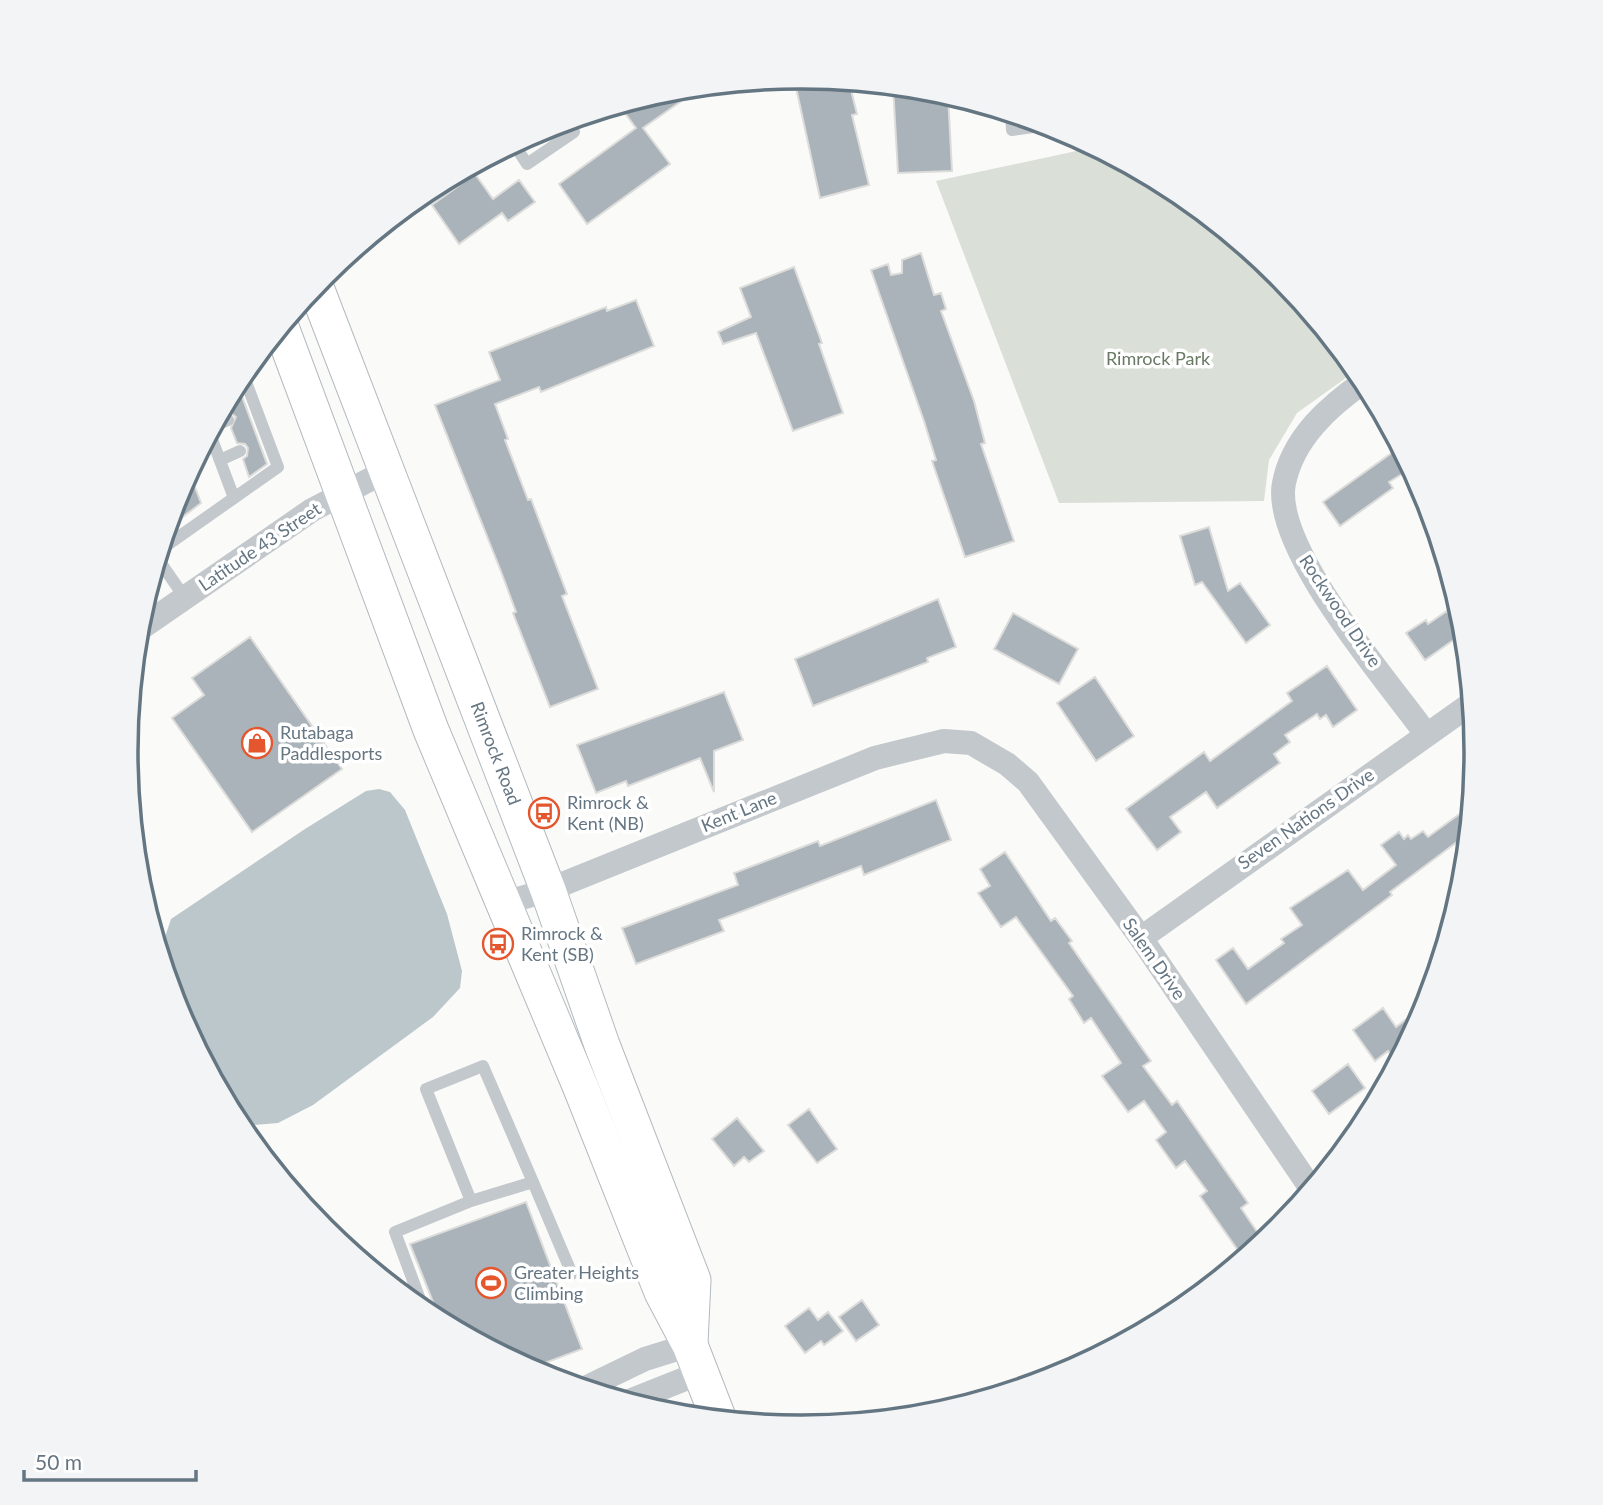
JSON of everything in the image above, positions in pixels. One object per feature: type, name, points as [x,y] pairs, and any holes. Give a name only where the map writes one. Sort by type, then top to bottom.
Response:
[{"type":"main road","name":"Rimrock Road","points":[[320,298],[548,890],[602,1045],[693,1280],[695,1359]]},
{"type":"main road","name":"Rimrock Road","points":[[285,337],[431,730],[505,903],[662,1293],[695,1359],[715,1410]]},
{"type":"street","name":"Rockwood Drive","points":[[1355,388],[1300,439],[1284,484],[1284,514],[1303,561],[1426,734]]},
{"type":"street","name":"Latitude 43 Street","points":[[152,621],[312,510],[386,471]]},
{"type":"street","name":"Seven Nations Drive","points":[[1141,938],[1463,709]]},
{"type":"street","name":"Kent Lane","points":[[505,903],[548,890],[875,758],[944,741],[976,746]]},
{"type":"street","name":"Salem Drive","points":[[976,746],[1007,764],[1028,782],[1141,938],[1307,1182]]},
{"type":"street","points":[[595,1383],[645,1359],[695,1359]]},
{"type":"street","points":[[638,1395],[695,1359]]},
{"type":"lane","points":[[1012,123],[1012,130],[1025,128]]},
{"type":"lane","points":[[520,153],[527,164],[574,132],[573,130]]},
{"type":"lane","points":[[172,541],[278,467],[246,390]]},
{"type":"lane","points":[[214,445],[234,498]]},
{"type":"lane","points":[[220,460],[240,451]]},
{"type":"lane","points":[[165,568],[185,598]]},
{"type":"lane","points":[[471,1201],[426,1089],[483,1066],[572,1274]]},
{"type":"lane","points":[[417,1293],[394,1232],[471,1201],[533,1182]]},
{"type":"green space","name":"Rimrock Park","points":[[1078,151],[1133,178],[1170,201],[1239,254],[1270,284],[1300,315],[1348,377],[1297,413],[1269,460],[1264,501],[1059,503],[936,181]]},
{"type":"shaded area","points":[[379,789],[390,792],[405,810],[447,914],[462,971],[460,988],[433,1017],[313,1105],[278,1123],[253,1125],[207,1046],[173,966],[165,937],[171,919],[366,791]]},
{"type":"building","points":[[796,89],[851,92],[857,114],[852,115],[869,185],[820,198]]},
{"type":"building","points":[[894,96],[949,106],[952,171],[898,173]]},
{"type":"building","points":[[680,102],[643,128],[670,164],[587,224],[559,184],[636,128],[625,113]]},
{"type":"building","points":[[476,175],[493,199],[519,180],[535,202],[508,221],[502,213],[459,244],[432,205]]},
{"type":"building","points":[[921,253],[934,295],[941,293],[946,309],[941,311],[974,401],[985,443],[981,444],[1014,541],[965,557],[932,461],[936,460],[924,421],[871,270],[888,264],[891,275],[902,273],[902,260]]},
{"type":"building","points":[[794,267],[822,343],[819,344],[843,413],[793,431],[756,333],[723,344],[718,332],[751,317],[740,288]]},
{"type":"building","points":[[636,300],[654,346],[541,392],[539,387],[495,404],[508,439],[505,440],[567,594],[562,596],[598,689],[550,707],[513,613],[516,612],[502,574],[435,405],[500,380],[489,352],[606,307],[607,311]]},
{"type":"building","points":[[242,397],[267,464],[249,477],[243,459],[247,456],[248,448],[245,444],[237,443],[231,428],[236,417],[232,413]]},
{"type":"building","points":[[1393,452],[1403,474],[1389,482],[1393,488],[1340,526],[1323,502]]},
{"type":"building","points":[[195,487],[201,503],[181,518]]},
{"type":"building","points":[[1209,527],[1228,591],[1240,583],[1270,625],[1246,643],[1202,582],[1195,585],[1180,536]]},
{"type":"building","points":[[938,599],[956,647],[927,658],[928,662],[813,706],[795,659]]},
{"type":"building","points":[[1447,611],[1455,639],[1425,660],[1406,633],[1426,620],[1428,624]]},
{"type":"building","points":[[1013,613],[1078,649],[1059,684],[994,649]]},
{"type":"building","name":"Rutabaga Paddlesports","points":[[250,637],[342,769],[252,832],[172,718],[204,695],[192,678]]},
{"type":"building","points":[[1327,666],[1357,710],[1333,727],[1326,715],[1320,719],[1317,714],[1285,735],[1290,742],[1274,754],[1280,763],[1217,808],[1206,792],[1170,817],[1181,832],[1157,850],[1126,809],[1204,752],[1210,761],[1292,701],[1287,693]]},
{"type":"building","points":[[1095,677],[1134,736],[1096,761],[1057,703]]},
{"type":"building","points":[[724,692],[743,740],[714,751],[714,792],[700,758],[628,786],[626,781],[596,793],[577,745]]},
{"type":"building","points":[[936,800],[951,840],[864,875],[861,866],[719,920],[724,931],[636,964],[622,928],[738,885],[734,873],[818,841],[820,846]]},
{"type":"building","points":[[1461,813],[1459,841],[1390,892],[1392,895],[1246,1004],[1216,960],[1233,948],[1248,969],[1284,943],[1281,939],[1302,925],[1290,908],[1348,870],[1363,890],[1396,865],[1381,845],[1399,832],[1404,839],[1408,835],[1411,839],[1423,831],[1428,837]]},
{"type":"building","points":[[1005,852],[1051,921],[1055,918],[1072,941],[1069,943],[1151,1061],[1143,1066],[1172,1105],[1177,1101],[1248,1203],[1241,1208],[1258,1233],[1239,1251],[1200,1196],[1207,1191],[1185,1161],[1176,1168],[1156,1140],[1166,1132],[1144,1101],[1128,1112],[1102,1076],[1121,1063],[1091,1018],[1084,1023],[1069,999],[1073,996],[1016,917],[1001,927],[978,893],[990,886],[980,869]]},
{"type":"building","points":[[1383,1008],[1396,1027],[1409,1017],[1391,1055],[1388,1051],[1375,1061],[1353,1030]]},
{"type":"building","points":[[1348,1064],[1365,1088],[1329,1114],[1312,1091]]},
{"type":"building","points":[[809,1109],[837,1149],[817,1163],[788,1125]]},
{"type":"building","points":[[737,1118],[764,1151],[749,1162],[744,1157],[734,1166],[712,1139]]},
{"type":"building","name":"Greater Heights Climbing","points":[[526,1202],[582,1349],[544,1363],[470,1327],[434,1305],[410,1244]]},
{"type":"building","points":[[862,1300],[879,1325],[856,1341],[839,1317]]},
{"type":"building","points":[[809,1308],[818,1320],[828,1312],[843,1331],[824,1345],[821,1341],[805,1353],[785,1326]]},
{"type":"place","name":"Rutabaga Paddlesports","points":[[257,743]]},
{"type":"place","name":"Rimrock & Kent (NB)","points":[[544,813]]},
{"type":"place","name":"Rimrock & Kent (SB)","points":[[498,944]]},
{"type":"place","name":"Greater Heights Climbing","points":[[491,1283]]}]
